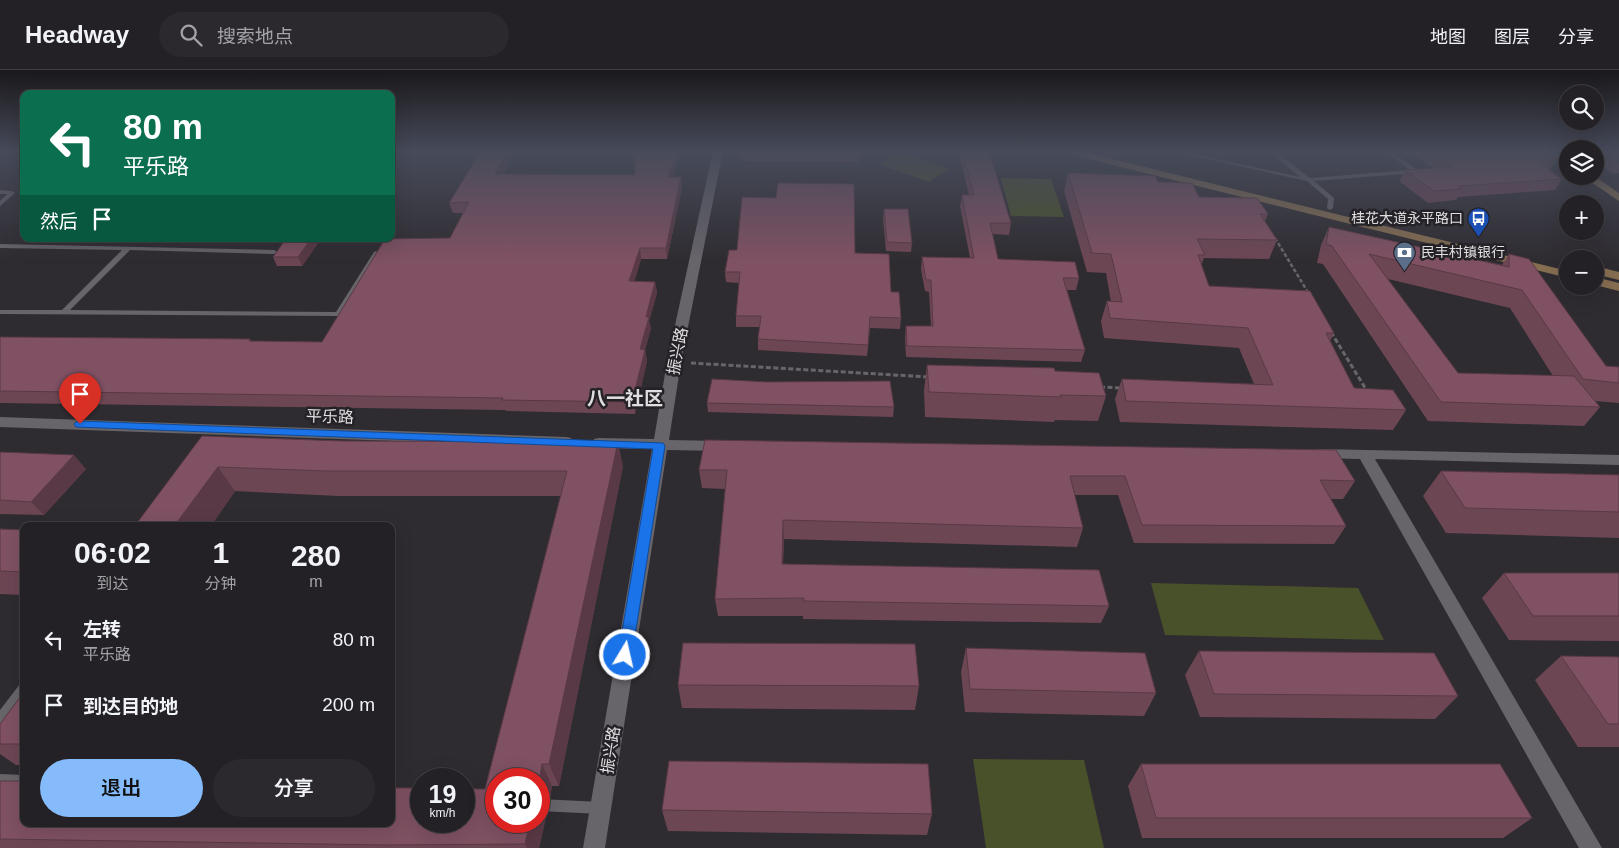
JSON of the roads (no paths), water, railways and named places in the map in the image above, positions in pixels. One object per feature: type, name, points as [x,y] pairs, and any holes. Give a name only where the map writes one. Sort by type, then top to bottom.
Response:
[{"type":"main road","points":[[1214,187],[1559,273]]},
{"type":"main road","points":[[1245,187],[1559,262]]},
{"type":"main road","points":[[1604,187],[1619,198]]},
{"type":"main road","points":[[1604,272],[1619,276]]},
{"type":"main road","points":[[1604,284],[1619,287]]},
{"type":"street","name":"振兴路","points":[[594,848],[659,446],[674,362],[710,187]]},
{"type":"street","name":"平乐路","points":[[0,422],[216,433],[739,447]]},
{"type":"street","points":[[1305,454],[1619,460]]},
{"type":"street","points":[[1364,454],[1592,848]]},
{"type":"lane","points":[[1317,187],[1331,198],[1330,208]]},
{"type":"lane","points":[[0,192],[12,193],[0,204]]},
{"type":"lane","points":[[0,246],[274,252]]},
{"type":"lane","points":[[65,311],[128,248]]},
{"type":"lane","points":[[0,312],[338,314],[376,253]]},
{"type":"lane","points":[[0,719],[20,692]]},
{"type":"lane","points":[[0,780],[20,781]]},
{"type":"lane","points":[[550,806],[600,808]]},
{"type":"place","name":"桂花大道永平路口","points":[[1479,237]]},
{"type":"place","name":"民丰村镇银行","points":[[1405,271]]},
{"type":"district","name":"八一社区","points":[[625,398]]}]
